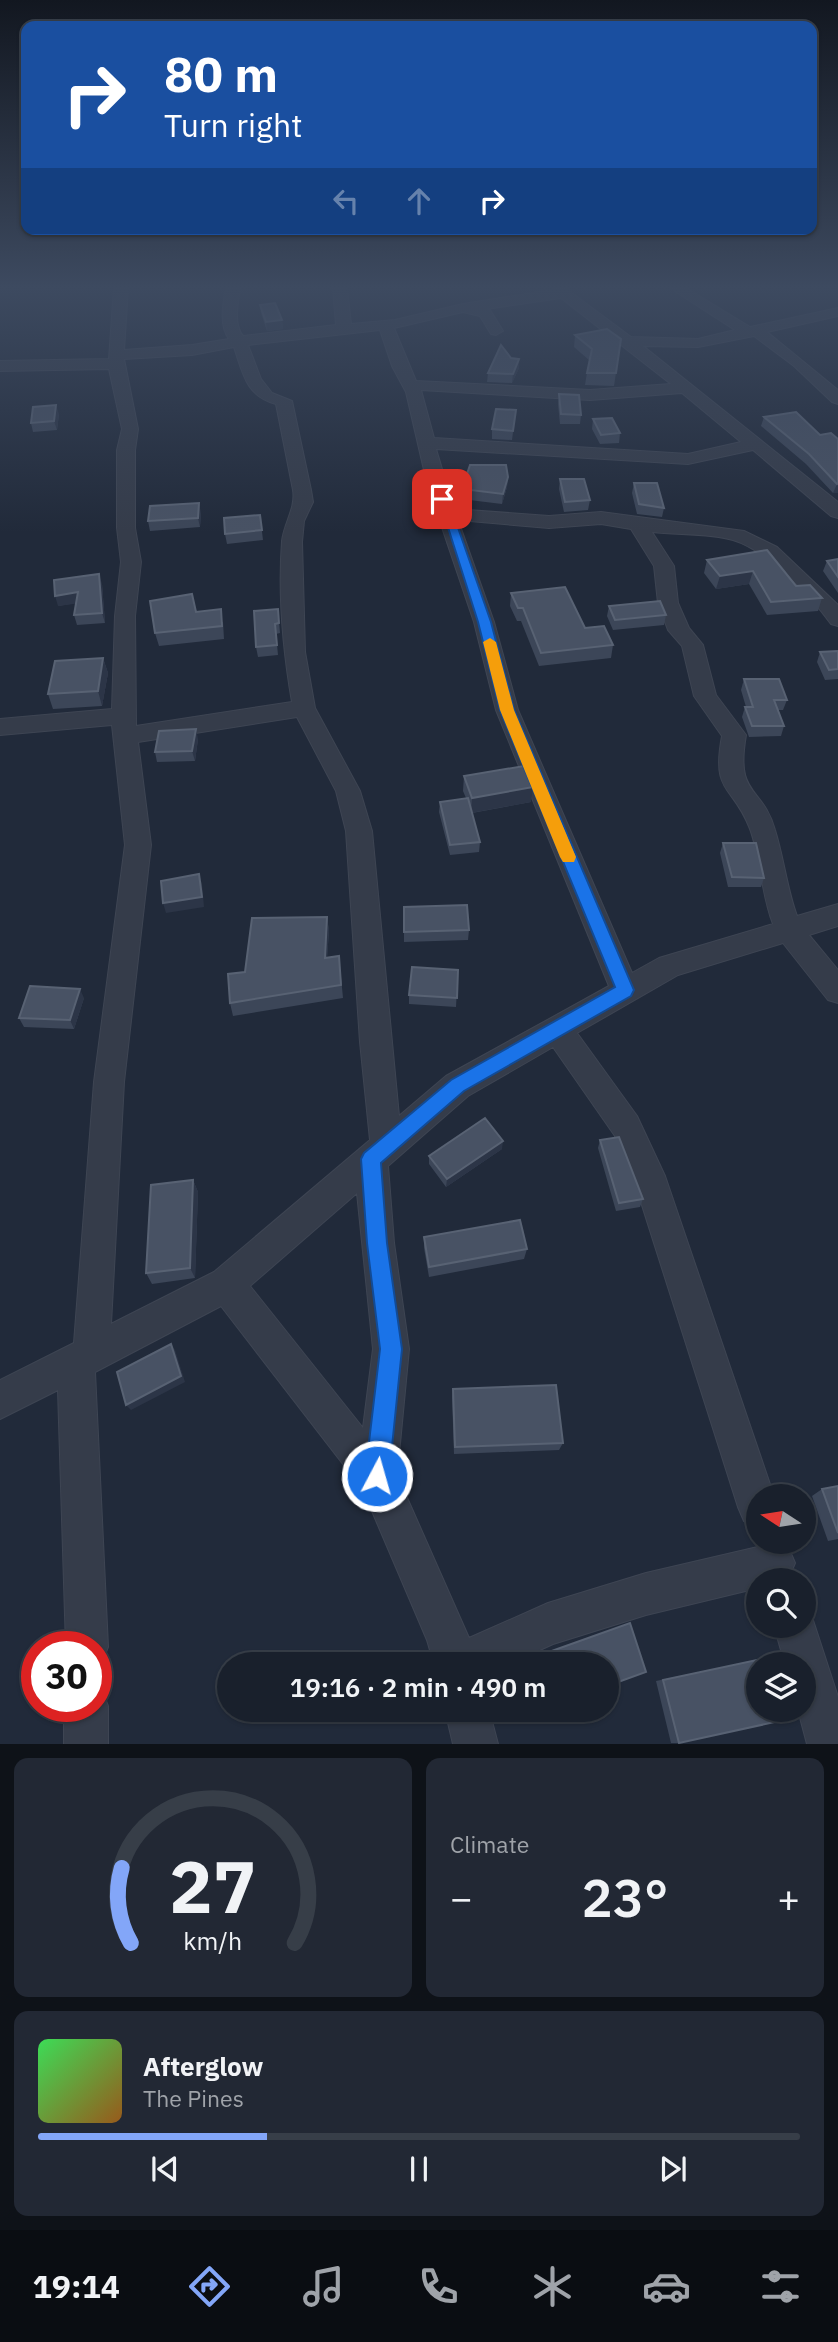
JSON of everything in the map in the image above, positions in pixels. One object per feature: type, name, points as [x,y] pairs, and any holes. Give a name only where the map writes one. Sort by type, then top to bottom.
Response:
[{"type":"street","points":[[88,1631],[83,1359],[109,1082],[138,845],[124,726],[125,616],[131,562],[126,528],[126,450],[130,429],[119,369]]},
{"type":"street","points":[[250,369],[258,389],[266,396],[284,401],[286,406],[304,502],[295,521],[292,542],[291,611],[294,652],[304,708],[348,791],[359,831],[374,1029],[379,1153],[377,1243],[391,1349],[377,1476]]},
{"type":"street","points":[[404,369],[414,392],[425,443],[484,622],[507,710],[625,990]]},
{"type":"street","points":[[664,369],[729,426],[758,444],[838,512]]},
{"type":"street","points":[[809,369],[831,386],[838,399]]},
{"type":"street","points":[[410,385],[590,395],[688,388]]},
{"type":"street","points":[[425,443],[688,459],[758,444]]},
{"type":"street","points":[[448,514],[549,522],[601,517],[638,525],[737,535],[763,545],[828,606],[838,620]]},
{"type":"street","points":[[638,525],[664,566],[667,603],[679,630],[692,645],[705,696],[734,736],[729,762],[733,780],[762,827],[782,913],[789,930],[838,991]]},
{"type":"street","points":[[0,727],[124,726],[304,708]]},
{"type":"street","points":[[0,1400],[226,1284],[457,1086],[668,966],[838,915]]},
{"type":"street","points":[[558,1029],[603,1097],[626,1126],[649,1176],[750,1484]]},
{"type":"street","points":[[226,1284],[377,1476],[452,1652]]},
{"type":"street","points":[[488,1652],[548,1624],[646,1594],[775,1562]]},
{"type":"street","points":[[799,1638],[830,1744]]},
{"type":"street","points":[[86,1722],[86,1744]]},
{"type":"street","points":[[470,1722],[475,1744]]},
{"type":"building","points":[[490,369],[515,369],[513,374],[488,373]]},
{"type":"building","points":[[588,369],[617,369],[616,373],[587,373]]},
{"type":"building","points":[[559,394],[579,395],[581,415],[561,414]]},
{"type":"building","points":[[56,405],[54,421],[31,423],[33,407]]},
{"type":"building","points":[[496,409],[516,410],[513,431],[492,429]]},
{"type":"building","points":[[796,412],[820,435],[831,433],[838,439],[837,484],[809,454],[764,417]]},
{"type":"building","points":[[612,418],[620,433],[601,435],[593,419]]},
{"type":"building","points":[[470,465],[506,465],[508,477],[503,494],[462,489]]},
{"type":"building","points":[[560,479],[584,479],[590,500],[565,502]]},
{"type":"building","points":[[634,483],[657,483],[664,508],[639,504]]},
{"type":"building","points":[[199,503],[198,518],[148,521],[150,506]]},
{"type":"building","points":[[260,515],[262,530],[225,534],[224,518]]},
{"type":"building","points":[[767,550],[796,586],[810,585],[822,598],[771,602],[753,571],[720,576],[707,560]]},
{"type":"building","points":[[838,559],[838,577],[827,561]]},
{"type":"building","points":[[99,574],[102,613],[74,615],[78,592],[55,596],[54,580]]},
{"type":"building","points":[[565,587],[585,628],[604,626],[613,645],[541,653],[523,608],[518,608],[511,593]]},
{"type":"building","points":[[192,594],[196,612],[221,609],[222,626],[155,633],[150,601]]},
{"type":"building","points":[[660,601],[666,615],[615,620],[609,606]]},
{"type":"building","points":[[278,609],[279,623],[275,624],[277,645],[256,647],[254,611]]},
{"type":"building","points":[[838,651],[838,669],[829,670],[820,652]]},
{"type":"building","points":[[103,658],[98,691],[48,694],[55,661]]},
{"type":"building","points":[[744,679],[779,679],[787,700],[774,700],[784,726],[752,726],[745,707],[753,707]]},
{"type":"building","points":[[196,729],[192,751],[155,752],[159,731]]},
{"type":"building","points":[[524,766],[533,787],[472,798],[464,776]]},
{"type":"building","points":[[468,798],[480,842],[450,845],[440,802]]},
{"type":"building","points":[[723,843],[756,843],[764,878],[732,877]]},
{"type":"building","points":[[199,874],[202,897],[163,903],[161,881]]},
{"type":"building","points":[[467,905],[469,930],[404,932],[404,907]]},
{"type":"building","points":[[327,917],[325,958],[339,956],[341,985],[230,1003],[228,974],[245,972],[252,918]]},
{"type":"building","points":[[412,967],[458,970],[457,998],[409,995]]},
{"type":"building","points":[[30,986],[80,989],[70,1020],[19,1018]]},
{"type":"building","points":[[485,1118],[503,1141],[447,1179],[429,1156]]},
{"type":"building","points":[[619,1137],[643,1199],[619,1203],[600,1140]]},
{"type":"building","points":[[193,1180],[190,1268],[146,1273],[151,1185]]},
{"type":"building","points":[[520,1220],[527,1249],[429,1267],[424,1237]]},
{"type":"building","points":[[171,1344],[181,1376],[126,1405],[117,1372]]},
{"type":"building","points":[[556,1385],[563,1443],[455,1447],[453,1389]]},
{"type":"building","points":[[838,1486],[838,1533],[822,1489]]},
{"type":"building","points":[[630,1623],[646,1672],[619,1682],[619,1652],[549,1652]]},
{"type":"building","points":[[746,1662],[746,1722],[775,1722],[679,1743],[663,1680]]},
{"type":"slow traffic","points":[[490,642],[507,710],[568,857]]},
{"type":"route","points":[[377,1476],[391,1349],[377,1243],[371,1159],[457,1086],[625,990],[507,710],[484,622],[442,499]]}]
